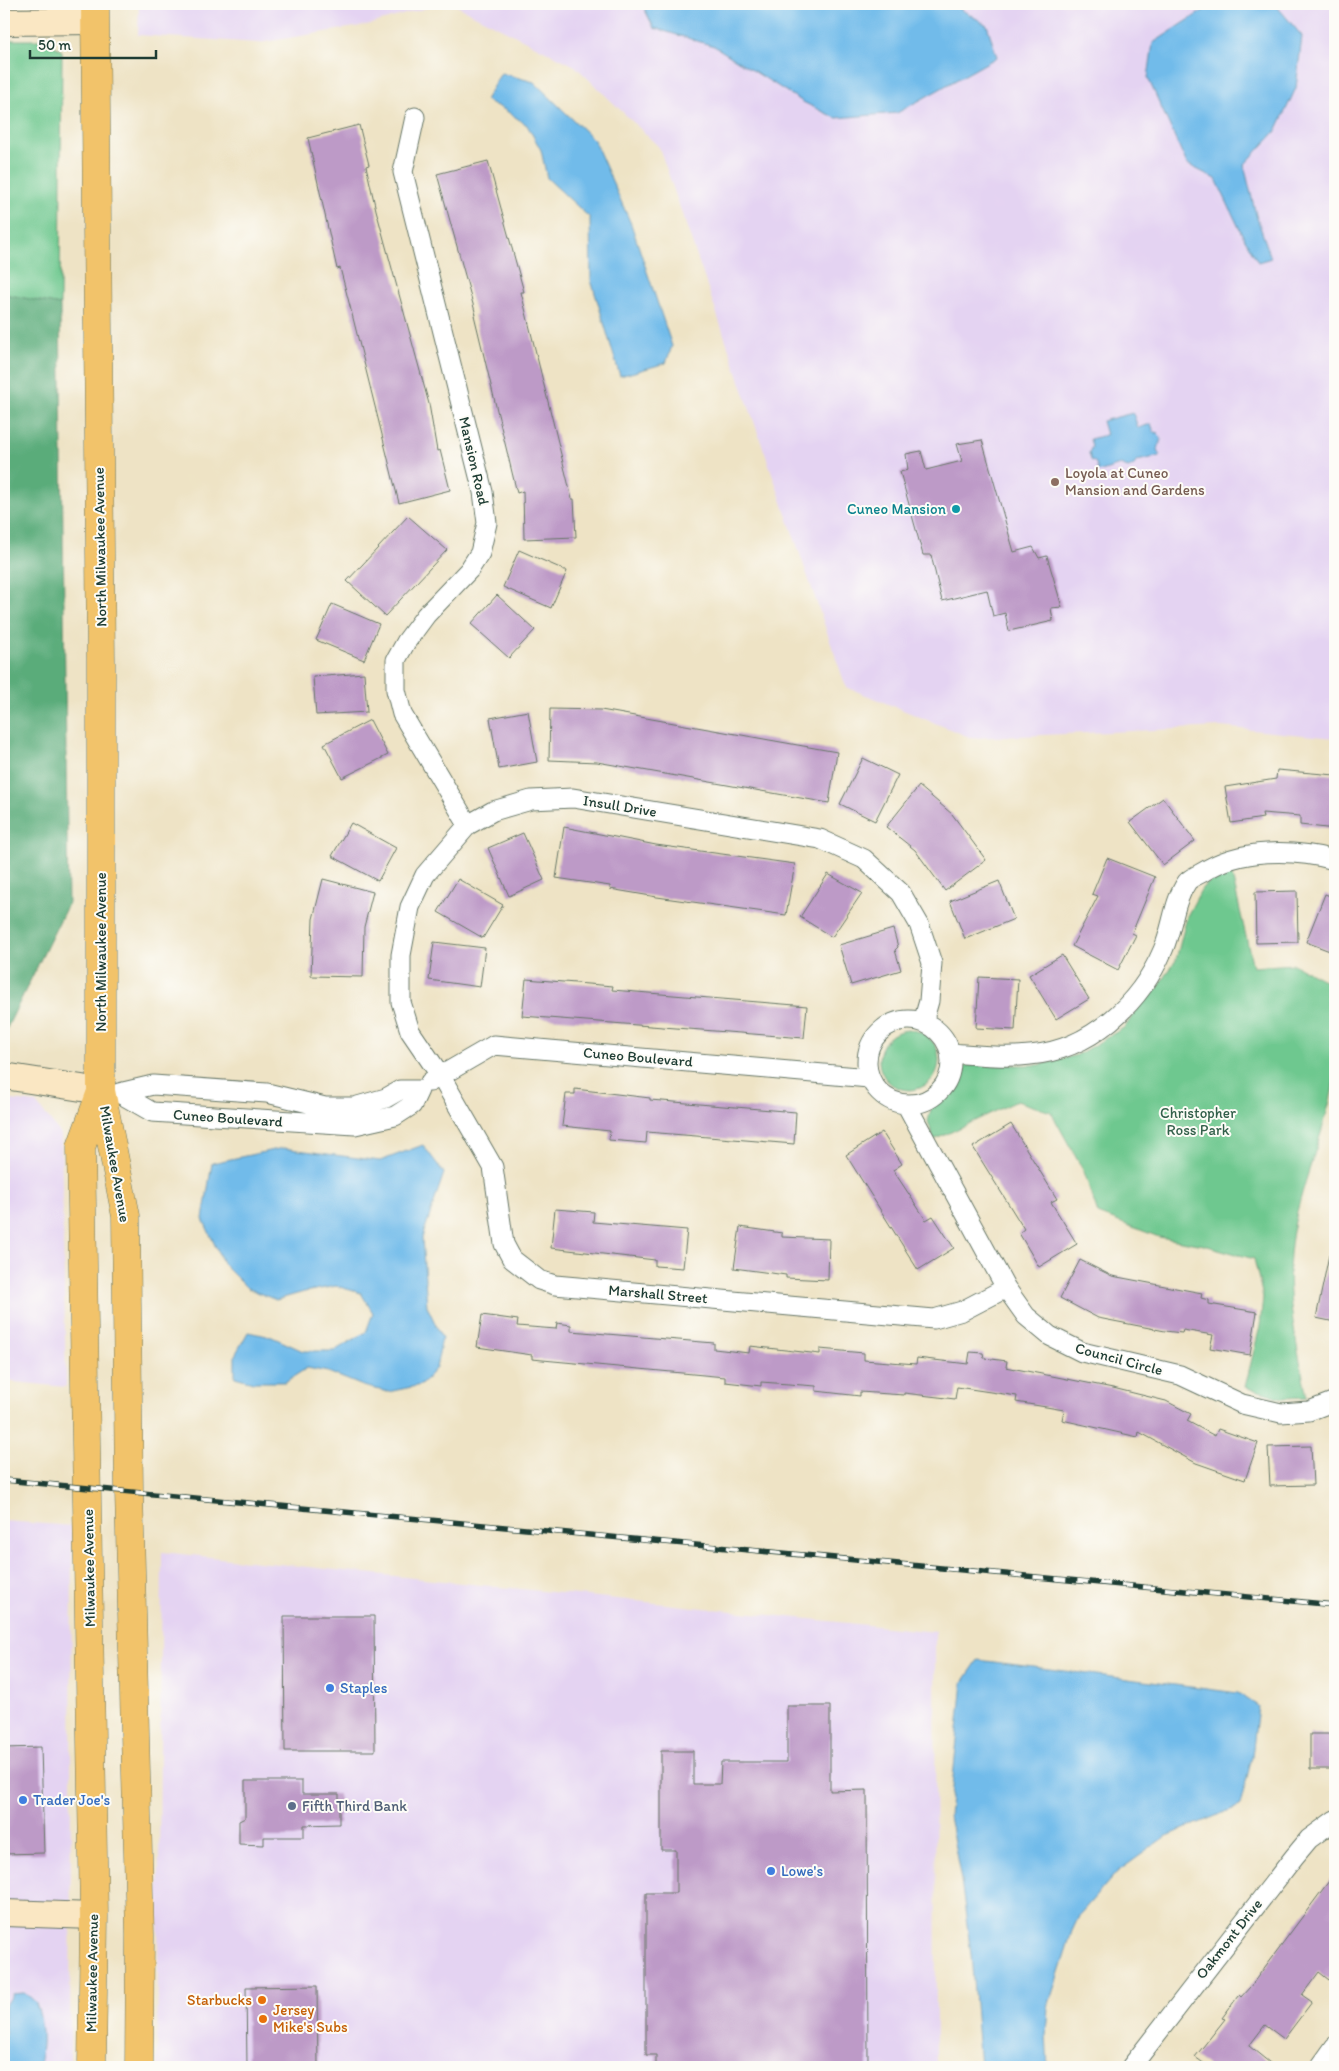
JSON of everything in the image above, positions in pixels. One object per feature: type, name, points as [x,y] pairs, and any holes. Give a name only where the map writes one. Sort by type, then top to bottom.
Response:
[{"type":"main road","name":"North Milwaukee Avenue","points":[[95,13],[101,662],[110,1092]]},
{"type":"main road","name":"Milwaukee Avenue","points":[[92,2067],[94,1916],[81,1147],[110,1092]]},
{"type":"main road","name":"Milwaukee Avenue","points":[[110,1092],[126,1216],[129,1490],[140,1935],[139,2067]]},
{"type":"street","points":[[4,22],[95,13]]},
{"type":"street","name":"Mansion Road","points":[[415,117],[403,172],[483,492],[487,523],[480,553],[469,570],[426,615],[406,642],[396,660],[396,690],[402,714],[468,825]]},
{"type":"street","name":"Insull Drive","points":[[440,1075],[410,1031],[401,1002],[402,955],[410,907],[425,875],[468,825],[493,811],[531,800],[573,798],[820,839],[864,859],[902,893],[919,924],[932,963],[929,1002],[923,1022]]},
{"type":"street","points":[[950,1053],[1030,1055],[1069,1046],[1119,1015],[1152,973],[1164,948],[1171,919],[1188,881],[1217,863],[1260,854],[1292,853],[1335,860]]},
{"type":"street","points":[[899,1020],[923,1022],[941,1034],[950,1053],[951,1066],[948,1079],[941,1090],[931,1098],[919,1103],[906,1104],[884,1096],[875,1088],[869,1078],[867,1054],[871,1042],[878,1032],[899,1020]]},
{"type":"street","name":"Cuneo Boulevard","points":[[110,1092],[152,1112],[355,1125],[395,1116],[412,1105],[419,1090],[440,1075],[494,1045],[869,1078]]},
{"type":"street","name":"Marshall Street","points":[[440,1075],[493,1167],[504,1244],[512,1258],[539,1280],[555,1285],[934,1318],[962,1311],[1006,1288]]},
{"type":"street","points":[[4,1076],[110,1092]]},
{"type":"street","name":"Cuneo Boulevard","points":[[110,1092],[153,1086],[267,1093],[325,1107],[354,1107],[386,1098],[400,1090],[419,1090]]},
{"type":"street","points":[[299,1122],[300,1100]]},
{"type":"street","name":"Council Circle","points":[[906,1104],[1006,1288],[1026,1316],[1050,1336],[1082,1352],[1180,1375],[1242,1404],[1281,1413],[1309,1410],[1335,1401]]},
{"type":"street","name":"Oakmont Drive","points":[[1130,2067],[1294,1856],[1309,1839],[1335,1820]]},
{"type":"street","points":[[4,1913],[94,1916]]},
{"type":"street","points":[[1320,2067],[1335,2046]]},
{"type":"shaded area","points":[[139,4],[440,4],[367,25],[259,43],[138,35]]},
{"type":"shaded area","name":"Loyola at Cuneo Mansion and Gardens","points":[[453,4],[1335,4],[1335,738],[1221,727],[972,738],[846,687],[659,147],[575,66]]},
{"type":"shaded area","points":[[4,1099],[36,1103],[61,1134],[66,1387],[4,1381]]},
{"type":"shaded area","points":[[4,1521],[72,1526],[70,2067],[4,2067]]},
{"type":"shaded area","points":[[162,1552],[935,1632],[936,2067],[157,2067]]},
{"type":"green space","points":[[4,40],[46,40],[62,51],[60,305],[4,294]]},
{"type":"green space","points":[[4,294],[60,305],[68,904],[4,1034]]},
{"type":"green space","name":"Christopher Ross Park","points":[[1231,871],[1253,967],[1293,964],[1335,986],[1336,1052],[1332,1092],[1302,1192],[1290,1254],[1291,1308],[1307,1397],[1283,1398],[1245,1387],[1260,1326],[1263,1297],[1254,1259],[1204,1245],[1159,1237],[1098,1214],[1084,1172],[1051,1112],[1017,1101],[934,1140],[928,1121],[934,1099],[945,1089],[955,1074],[967,1065],[1039,1065],[1077,1055],[1125,1027],[1144,999],[1158,988],[1176,960],[1187,916],[1202,888],[1219,874]]},
{"type":"green space","points":[[909,1030],[926,1035],[934,1043],[939,1060],[934,1077],[926,1085],[909,1090],[892,1085],[884,1077],[879,1060],[884,1043],[892,1035]]},
{"type":"water","points":[[642,4],[952,4],[987,25],[997,57],[897,113],[836,118],[803,102],[714,46],[654,28]]},
{"type":"water","points":[[1232,4],[1275,4],[1302,36],[1296,88],[1276,131],[1244,165],[1256,215],[1271,258],[1258,262],[1242,234],[1216,179],[1187,164],[1148,78],[1153,43],[1204,10]]},
{"type":"water","points":[[501,73],[534,82],[594,140],[631,224],[672,346],[666,363],[620,376],[591,280],[590,218],[547,178],[541,150],[527,125],[505,110],[485,100]]},
{"type":"water","points":[[1133,413],[1138,428],[1151,424],[1154,432],[1158,433],[1161,440],[1158,449],[1160,456],[1137,461],[1128,468],[1120,465],[1098,472],[1096,463],[1091,460],[1089,453],[1092,446],[1090,439],[1106,435],[1102,421]]},
{"type":"water","points":[[423,1145],[444,1173],[422,1238],[427,1306],[442,1338],[436,1368],[421,1385],[388,1392],[363,1386],[328,1372],[307,1368],[285,1382],[253,1382],[235,1377],[235,1355],[248,1332],[272,1337],[303,1351],[334,1351],[366,1332],[373,1313],[361,1293],[336,1286],[276,1300],[247,1288],[224,1265],[203,1219],[212,1163],[283,1148],[380,1161]]},
{"type":"water","points":[[978,1660],[1238,1693],[1258,1706],[1252,1757],[1240,1806],[1167,1836],[1117,1872],[1080,1914],[1072,1931],[1048,2007],[1046,2035],[1048,2067],[980,2067],[971,1954],[961,1880],[949,1816],[963,1682]]},
{"type":"water","points":[[24,1993],[35,2002],[41,2019],[42,2044],[40,2060],[38,2067],[4,2067],[5,2005],[12,1994]]},
{"type":"building","points":[[359,125],[369,165],[366,166],[376,210],[429,404],[437,451],[440,450],[450,490],[399,503],[340,268],[337,269],[308,138]]},
{"type":"building","points":[[488,161],[524,292],[521,292],[572,499],[574,499],[576,537],[524,539],[523,491],[517,493],[474,315],[476,315],[437,174]]},
{"type":"building","name":"Cuneo Mansion","points":[[982,440],[1014,552],[1033,547],[1039,558],[1047,556],[1062,607],[1051,608],[1053,621],[1009,631],[1005,613],[993,616],[987,590],[942,601],[931,555],[923,555],[900,472],[908,470],[906,454],[921,451],[926,470],[962,461],[957,444]]},
{"type":"building","points":[[408,516],[447,550],[385,616],[347,581]]},
{"type":"building","points":[[519,550],[567,571],[551,608],[503,587]]},
{"type":"building","points":[[497,595],[535,630],[509,658],[471,624]]},
{"type":"building","points":[[332,604],[379,624],[364,660],[316,640]]},
{"type":"building","points":[[364,673],[367,712],[316,715],[313,677]]},
{"type":"building","points":[[550,709],[601,710],[837,752],[829,803],[597,762],[549,760]]},
{"type":"building","points":[[528,711],[537,762],[499,769],[490,718]]},
{"type":"building","points":[[370,720],[388,755],[342,778],[324,744]]},
{"type":"building","points":[[863,758],[898,775],[875,821],[840,804]]},
{"type":"building","points":[[1277,770],[1335,775],[1335,829],[1300,825],[1300,816],[1262,813],[1263,818],[1231,823],[1225,787],[1276,779]]},
{"type":"building","points":[[919,786],[952,814],[986,860],[945,891],[915,850],[886,827]]},
{"type":"building","points":[[1163,798],[1195,841],[1163,865],[1130,822]]},
{"type":"building","points":[[351,823],[396,848],[378,881],[332,856]]},
{"type":"building","points":[[564,827],[656,845],[795,864],[786,915],[657,897],[610,889],[610,886],[556,878]]},
{"type":"building","points":[[523,833],[544,880],[509,896],[488,848]]},
{"type":"building","points":[[1107,858],[1155,877],[1132,933],[1136,935],[1118,970],[1072,946],[1098,896],[1092,894]]},
{"type":"building","points":[[828,874],[862,893],[832,937],[800,917]]},
{"type":"building","points":[[323,879],[373,892],[364,927],[363,977],[311,976],[313,919]]},
{"type":"building","points":[[458,879],[503,905],[483,938],[438,912]]},
{"type":"building","points":[[999,881],[1014,919],[965,939],[950,901]]},
{"type":"building","points":[[1297,891],[1298,942],[1256,943],[1255,892]]},
{"type":"building","points":[[1325,894],[1335,898],[1335,953],[1306,942]]},
{"type":"building","points":[[893,929],[898,947],[895,950],[901,970],[851,985],[839,945]]},
{"type":"building","points":[[434,942],[485,948],[480,987],[429,980]]},
{"type":"building","points":[[1062,955],[1089,999],[1056,1019],[1029,975]]},
{"type":"building","points":[[979,977],[1018,979],[1015,1030],[976,1028]]},
{"type":"building","points":[[526,979],[613,986],[612,990],[807,1006],[804,1038],[522,1016]]},
{"type":"building","points":[[575,1089],[650,1098],[650,1100],[796,1112],[794,1144],[647,1132],[646,1143],[609,1140],[610,1131],[562,1126],[566,1094],[575,1094]]},
{"type":"building","points":[[1011,1124],[1057,1199],[1051,1202],[1077,1244],[1039,1267],[1019,1233],[1024,1229],[973,1147]]},
{"type":"building","points":[[882,1132],[902,1164],[893,1170],[926,1220],[933,1216],[954,1248],[918,1270],[846,1155]]},
{"type":"building","points":[[555,1209],[594,1212],[593,1222],[687,1230],[683,1268],[655,1266],[655,1260],[551,1248]]},
{"type":"building","points":[[740,1227],[782,1233],[782,1237],[829,1239],[828,1280],[786,1278],[786,1275],[734,1268]]},
{"type":"building","points":[[1329,1255],[1335,1255],[1335,1322],[1316,1318]]},
{"type":"building","points":[[1080,1260],[1112,1276],[1202,1293],[1201,1298],[1209,1300],[1209,1304],[1257,1312],[1250,1355],[1210,1348],[1213,1335],[1183,1330],[1182,1333],[1165,1331],[1098,1318],[1060,1298]]},
{"type":"building","points":[[482,1315],[518,1320],[517,1326],[556,1329],[557,1323],[571,1325],[571,1331],[714,1343],[714,1349],[749,1353],[750,1346],[820,1354],[820,1349],[864,1353],[864,1360],[916,1364],[917,1358],[968,1364],[970,1352],[983,1353],[984,1358],[1007,1361],[1006,1367],[1113,1388],[1166,1401],[1191,1414],[1187,1421],[1215,1436],[1218,1429],[1258,1443],[1245,1480],[1196,1463],[1139,1432],[1138,1437],[1062,1420],[1064,1410],[1016,1402],[1017,1396],[957,1387],[955,1399],[904,1393],[904,1395],[860,1392],[860,1396],[816,1391],[816,1386],[761,1382],[761,1386],[725,1382],[725,1377],[532,1359],[532,1355],[477,1347]]},
{"type":"building","points":[[1311,1446],[1313,1485],[1270,1486],[1268,1447]]},
{"type":"building","name":"Staples","points":[[284,1616],[374,1616],[375,1751],[285,1751]]},
{"type":"building","name":"Lowe's","points":[[787,1706],[830,1706],[830,1791],[867,1790],[868,2067],[656,2067],[656,2055],[646,2055],[646,1893],[676,1893],[676,1850],[661,1850],[661,1751],[693,1751],[693,1784],[720,1784],[721,1762],[787,1762]]},
{"type":"building","points":[[1310,1734],[1335,1734],[1335,1769],[1310,1769]]},
{"type":"building","name":"Trader Joe's","points":[[41,1747],[44,1853],[4,1854],[4,1748]]},
{"type":"building","name":"Fifth Third Bank","points":[[245,1781],[302,1781],[302,1794],[339,1794],[339,1824],[304,1825],[304,1837],[264,1837],[264,1845],[239,1844],[239,1821],[245,1818]]},
{"type":"building","points":[[1335,1873],[1335,1972],[1329,1980],[1319,1972],[1302,1995],[1312,2002],[1284,2039],[1265,2025],[1249,2046],[1275,2067],[1209,2067],[1195,2057],[1225,2019],[1222,2018],[1239,1995],[1241,1997],[1250,1987]]},
{"type":"building","points":[[317,1986],[318,2067],[247,2067],[246,1987]]},
{"type":"railway","points":[[4,1480],[1335,1605]]},
{"type":"place","name":"Loyola at Cuneo Mansion and Gardens","points":[[1055,482]]},
{"type":"place","name":"Cuneo Mansion","points":[[956,509]]},
{"type":"place","name":"Staples","points":[[330,1688]]},
{"type":"place","name":"Trader Joe's","points":[[23,1800]]},
{"type":"place","name":"Fifth Third Bank","points":[[292,1806]]},
{"type":"place","name":"Lowe's","points":[[771,1871]]},
{"type":"place","name":"Starbucks","points":[[262,2000]]},
{"type":"place","name":"Jersey Mike's Subs","points":[[263,2019]]}]
